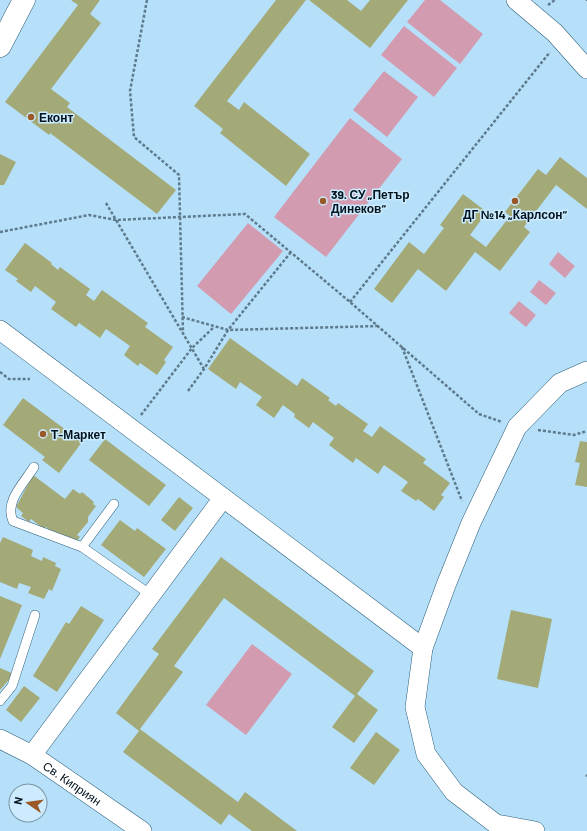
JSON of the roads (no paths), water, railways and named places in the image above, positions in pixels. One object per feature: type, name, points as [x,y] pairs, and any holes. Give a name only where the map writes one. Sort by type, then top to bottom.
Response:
[{"type":"street","points":[[0,46],[24,0]]},
{"type":"street","points":[[516,0],[542,20],[587,69]]},
{"type":"street","points":[[0,330],[423,648]]},
{"type":"street","points":[[535,831],[496,824],[454,792],[426,754],[415,707],[423,648],[471,523],[517,427],[560,383],[587,371]]},
{"type":"street","points":[[32,756],[223,498]]},
{"type":"street","name":"Св. Киприян","points":[[0,739],[32,756],[142,831]]},
{"type":"lane","points":[[34,467],[11,503],[11,516],[13,521],[82,547],[152,595]]},
{"type":"lane","points":[[82,547],[114,504]]},
{"type":"lane","points":[[0,701],[12,686],[35,615]]},
{"type":"place","name":"Еконт","points":[[31,117]]},
{"type":"place","name":"39. СУ „Петър Динеков“","points":[[323,201]]},
{"type":"place","name":"ДГ №14 „Карлсон“","points":[[515,201]]},
{"type":"place","name":"Т-Маркет","points":[[43,434]]}]
